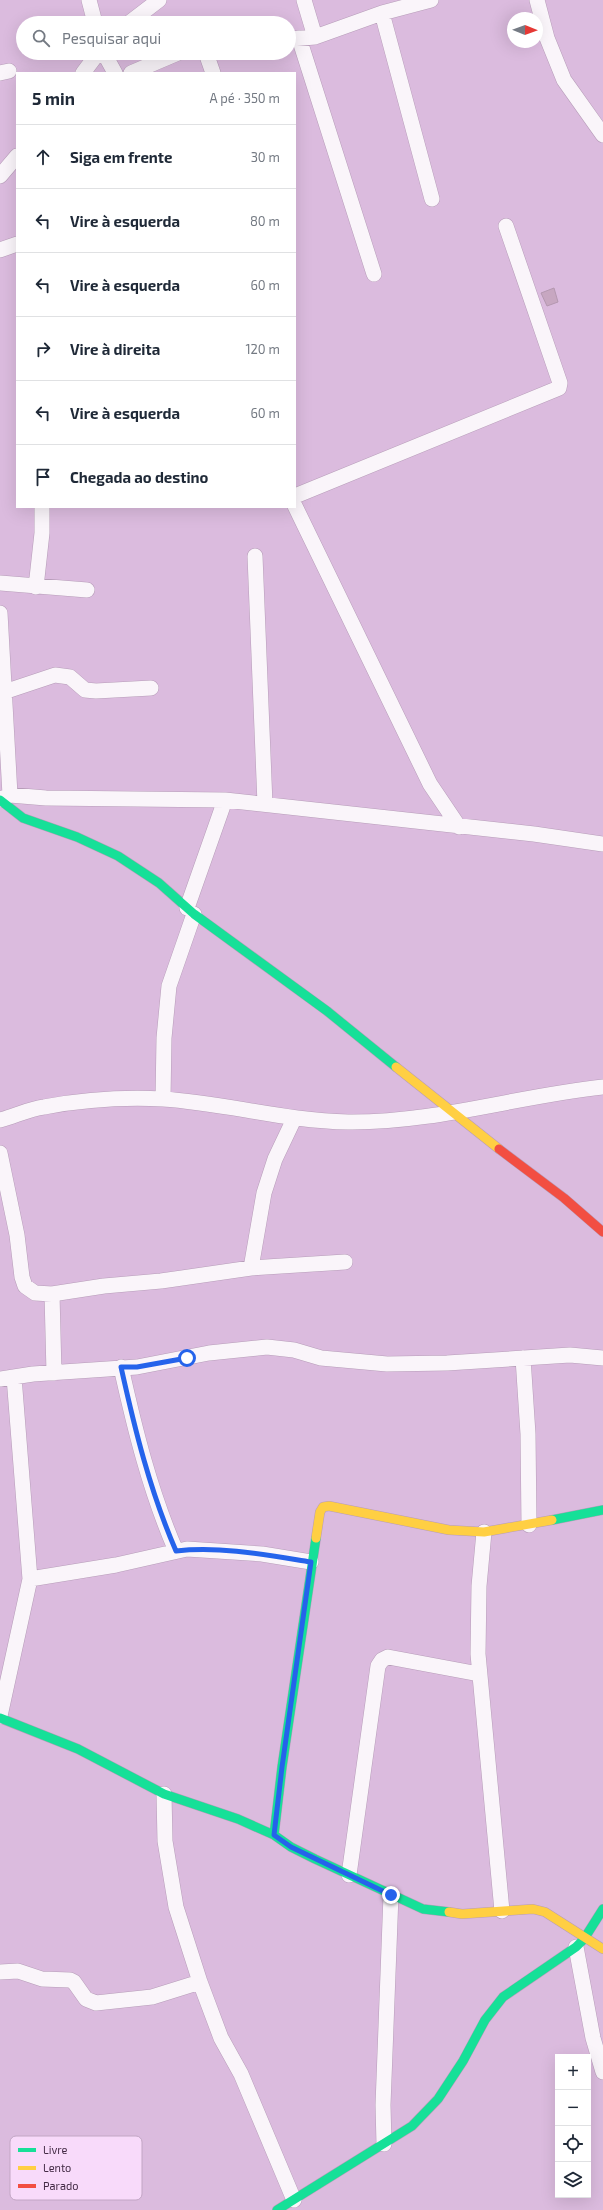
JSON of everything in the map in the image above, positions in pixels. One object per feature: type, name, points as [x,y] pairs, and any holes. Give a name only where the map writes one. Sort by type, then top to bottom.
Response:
[{"type":"street","points":[[89,0],[93,16]]},
{"type":"street","points":[[138,16],[159,0]]},
{"type":"street","points":[[304,0],[315,37]]},
{"type":"street","points":[[296,38],[315,37],[382,13],[431,0]]},
{"type":"street","points":[[537,0],[547,38],[564,80],[603,135]]},
{"type":"street","points":[[382,13],[432,199]]},
{"type":"street","points":[[296,44],[374,274]]},
{"type":"street","points":[[84,72],[93,60]]},
{"type":"street","points":[[108,60],[114,72]]},
{"type":"street","points":[[133,72],[162,60]]},
{"type":"street","points":[[208,60],[213,72]]},
{"type":"street","points":[[0,176],[16,157]]},
{"type":"street","points":[[296,496],[559,388],[560,383],[506,226]]},
{"type":"street","points":[[0,250],[16,244]]},
{"type":"street","points":[[36,587],[42,533],[42,508]]},
{"type":"street","points":[[296,508],[316,546],[370,664],[430,784],[459,827]]},
{"type":"street","points":[[255,556],[265,804]]},
{"type":"street","points":[[0,583],[87,590]]},
{"type":"street","points":[[0,613],[4,692],[3,798],[22,818],[77,837],[118,856],[159,883],[191,911],[327,1011],[450,1112],[507,1154],[603,1232]]},
{"type":"street","points":[[4,692],[54,675],[70,677],[85,690],[96,691],[151,688]]},
{"type":"street","points":[[3,798],[225,800],[459,827],[534,834],[603,844]]},
{"type":"street","points":[[163,1099],[164,1038],[169,986],[225,800]]},
{"type":"street","points":[[0,1120],[43,1107],[88,1100],[163,1099],[294,1119],[350,1122],[450,1112],[603,1087]]},
{"type":"street","points":[[251,1268],[264,1193],[275,1159],[294,1119]]},
{"type":"street","points":[[0,1153],[17,1235],[22,1277],[26,1286],[35,1294],[52,1294],[251,1268],[345,1262]]},
{"type":"street","points":[[52,1294],[54,1372]]},
{"type":"street","points":[[603,1358],[570,1355],[447,1363],[387,1364],[321,1358],[294,1350],[267,1347],[216,1352],[137,1367],[54,1372],[7,1378],[30,1579],[0,1717],[78,1750],[164,1794],[238,1819],[274,1835],[291,1847],[423,1909],[444,1913],[462,1914],[533,1909],[545,1912],[580,1943],[603,1949]]},
{"type":"street","points":[[523,1358],[528,1434],[529,1525]]},
{"type":"street","points":[[121,1367],[145,1467],[160,1513],[176,1551]]},
{"type":"street","points":[[274,1835],[282,1767],[311,1562],[320,1512],[323,1507],[329,1506],[449,1530],[484,1532],[529,1525],[603,1510]]},
{"type":"street","points":[[484,1532],[477,1630],[479,1674],[486,1725],[502,1911]]},
{"type":"street","points":[[30,1579],[116,1565],[176,1551],[203,1549],[262,1554],[311,1562]]},
{"type":"street","points":[[349,1875],[378,1666],[382,1660],[388,1657],[479,1674]]},
{"type":"street","points":[[164,1794],[166,1841],[176,1907],[200,1982],[221,2038],[241,2074],[294,2200]]},
{"type":"street","points":[[384,2144],[383,2090],[391,1895]]},
{"type":"street","points":[[277,2210],[412,2126],[438,2099],[463,2062],[485,2020],[503,1997],[537,1975],[580,1943],[603,1909]]},
{"type":"street","points":[[580,1943],[584,1983],[593,2038],[603,2072]]},
{"type":"street","points":[[0,1972],[18,1971],[42,1979],[70,1980],[74,1982],[86,1999],[96,2003],[152,1997],[200,1982]]},
{"type":"building","points":[[554,288],[558,302],[547,306],[541,293]]},
{"type":"traffic: fast","points":[[0,800],[23,818],[77,837],[118,856],[159,883],[194,914],[327,1011],[396,1067]]},
{"type":"traffic: fast","points":[[552,1520],[603,1510]]},
{"type":"traffic: fast","points":[[274,1835],[282,1767],[316,1538]]},
{"type":"traffic: fast","points":[[0,1718],[78,1749],[164,1794],[238,1819],[274,1835],[291,1847],[315,1859],[423,1909],[449,1912]]},
{"type":"traffic: fast","points":[[277,2210],[412,2126],[438,2099],[463,2061],[485,2020],[503,1997],[576,1947],[584,1939],[603,1909]]},
{"type":"traffic: slow","points":[[396,1067],[499,1149]]},
{"type":"traffic: slow","points":[[316,1538],[320,1512],[323,1507],[329,1506],[449,1530],[484,1532],[552,1520]]},
{"type":"traffic: slow","points":[[449,1912],[462,1914],[533,1909],[545,1912],[603,1949]]},
{"type":"traffic: jam","points":[[499,1149],[564,1198],[603,1232]]},
{"type":"route","points":[[187,1358],[137,1367],[121,1367],[130,1410],[145,1467],[160,1513],[176,1551],[203,1549],[262,1554],[311,1562],[282,1767],[274,1835],[291,1847],[391,1895]]}]
